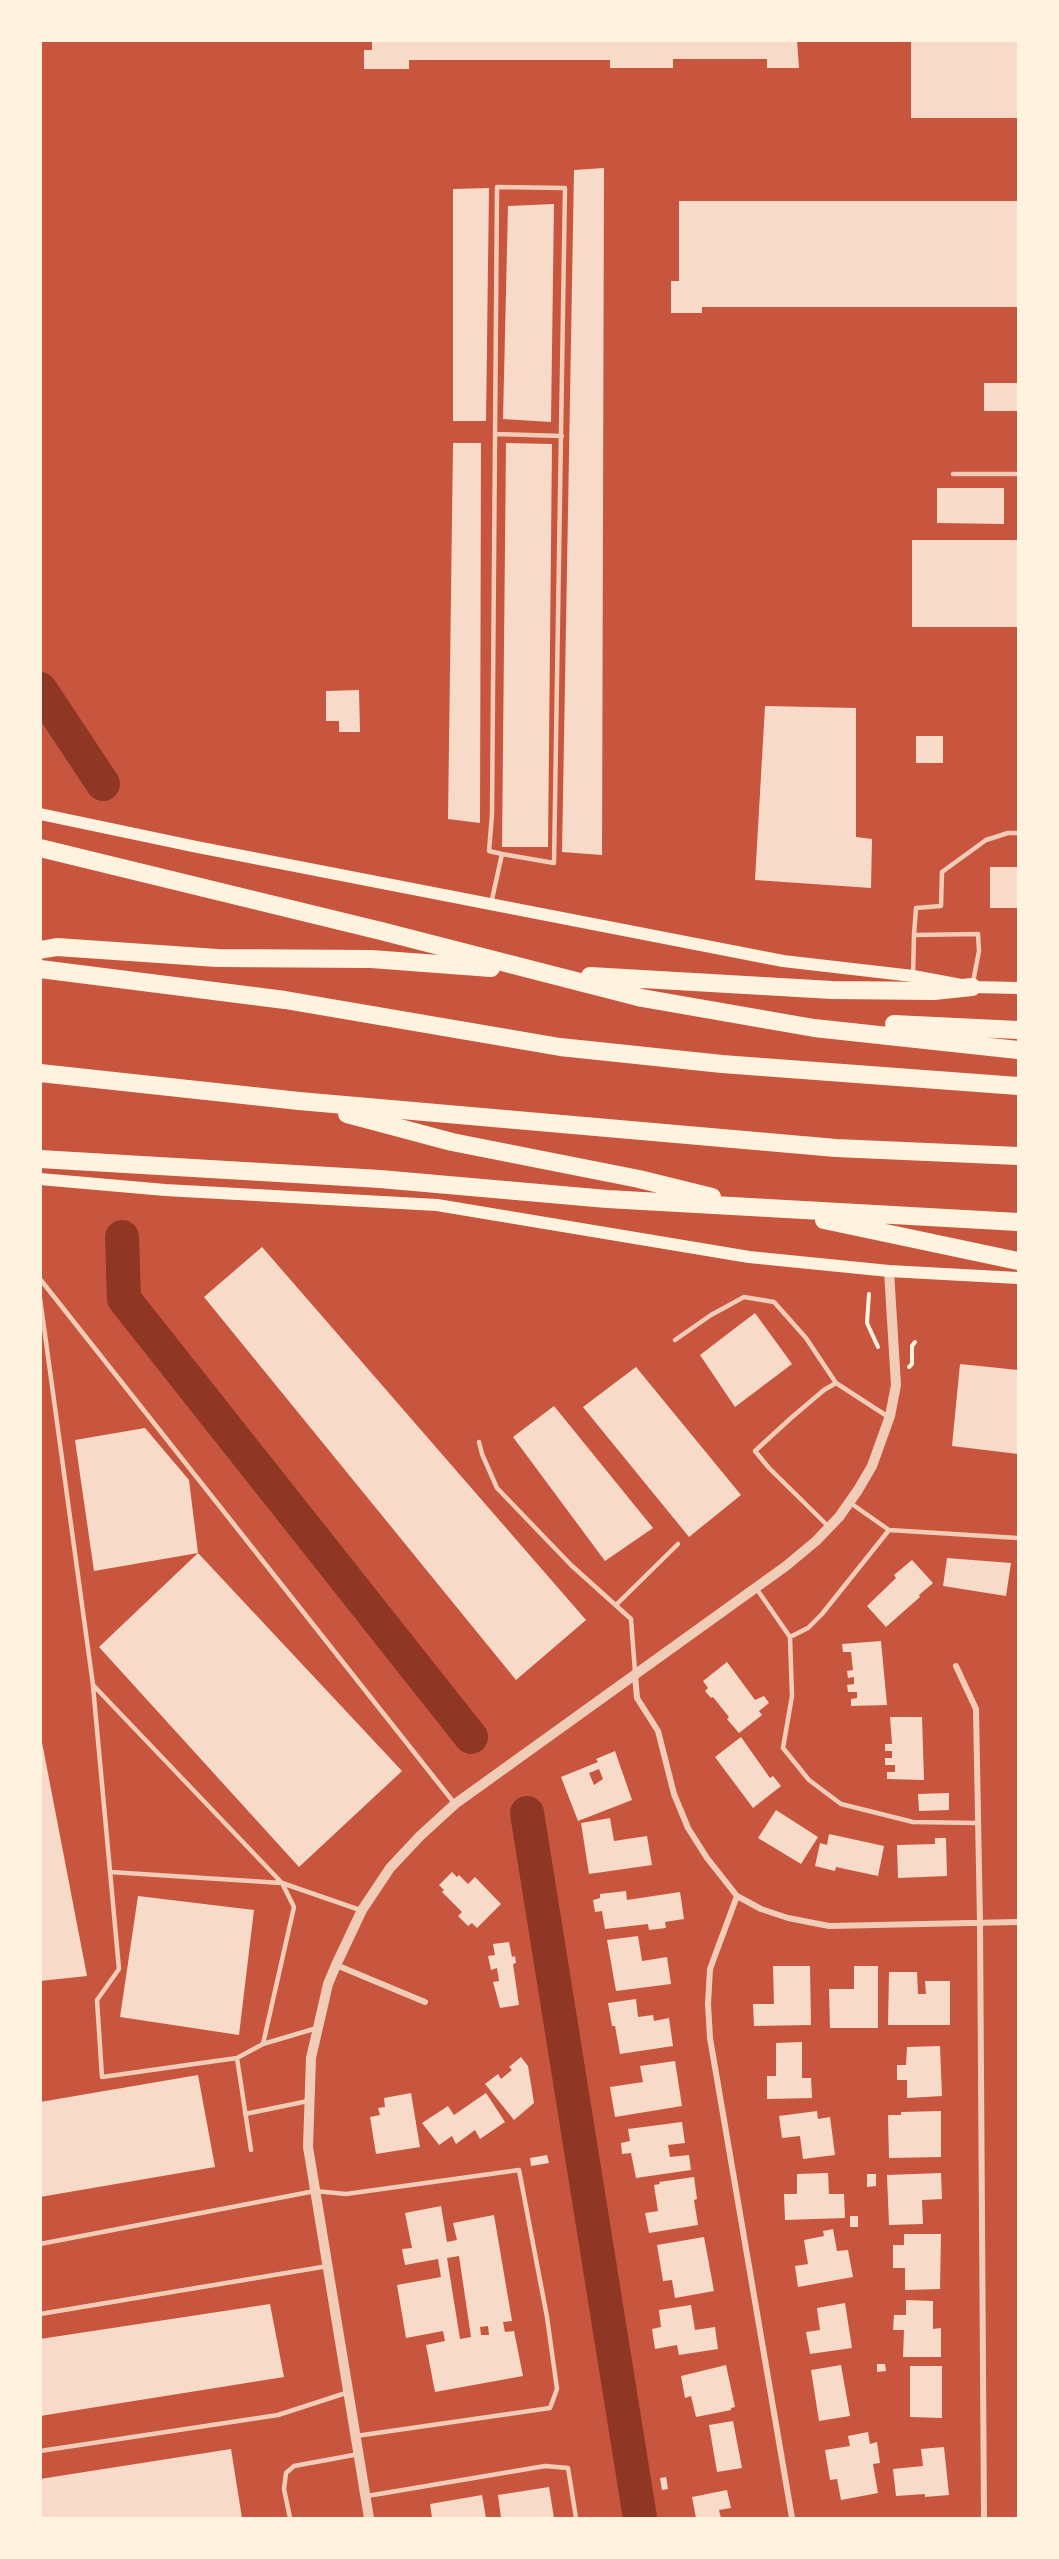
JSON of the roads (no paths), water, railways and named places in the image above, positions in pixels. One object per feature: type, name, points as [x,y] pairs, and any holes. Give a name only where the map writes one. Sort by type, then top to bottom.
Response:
[{"type":"highway","points":[[40,848],[370,928],[642,998],[814,1028],[1018,1050]]},
{"type":"highway","points":[[40,950],[57,947],[217,958],[371,959],[650,981],[820,989],[934,991],[972,987]]},
{"type":"highway","points":[[40,969],[285,1000],[560,1047],[733,1065],[1018,1086]]},
{"type":"highway","points":[[752,1017],[1018,1030]]},
{"type":"highway","points":[[40,1073],[299,1101],[836,1148],[1018,1156]]},
{"type":"highway","points":[[299,1101],[452,1142],[639,1179],[717,1198],[1018,1261]]},
{"type":"highway","points":[[40,1159],[380,1179],[607,1199],[1018,1222]]},
{"type":"main road","points":[[40,814],[197,847],[783,961],[913,976],[972,987],[1018,988]]},
{"type":"main road","points":[[40,1179],[165,1190],[437,1205],[705,1251],[889,1272],[1018,1278]]},
{"type":"street","points":[[369,2518],[308,2147],[311,2058],[328,1984],[362,1910],[390,1868],[454,1804],[794,1560],[829,1527],[849,1502],[872,1466],[890,1418],[896,1385],[889,1272]]},
{"type":"street","points":[[956,1666],[976,1709],[980,1923],[984,2518]]},
{"type":"street","points":[[635,1675],[637,1698],[658,1731],[674,1794],[688,1828],[706,1858],[737,1896],[760,1909],[788,1918],[829,1926],[1018,1922]]},
{"type":"street","points":[[737,1896],[710,1970],[708,2004],[710,2038],[792,2518]]},
{"type":"street","points":[[336,1965],[424,2002]]},
{"type":"lane","points":[[497,187],[565,188],[554,863],[489,851],[492,815],[496,434],[497,187]]},
{"type":"lane","points":[[496,434],[562,435]]},
{"type":"lane","points":[[953,474],[1018,474]]},
{"type":"lane","points":[[913,976],[916,908],[941,906],[942,872],[986,840],[1008,833],[1018,833]]},
{"type":"lane","points":[[491,904],[502,854]]},
{"type":"lane","points":[[914,935],[978,934],[980,951],[972,987]]},
{"type":"lane","points":[[40,1279],[454,1804]]},
{"type":"lane","points":[[675,1340],[711,1315],[744,1297],[774,1302],[806,1338],[836,1383],[890,1418]]},
{"type":"lane","points":[[40,1298],[93,1685],[119,1970],[97,2000],[102,2077],[237,2058],[263,2044],[317,2028]]},
{"type":"lane","points":[[829,1527],[775,1475],[755,1452],[791,1418],[824,1390],[836,1383]]},
{"type":"lane","points":[[479,1442],[497,1488],[571,1564],[631,1619],[635,1675]]},
{"type":"lane","points":[[849,1502],[889,1530],[1018,1538]]},
{"type":"lane","points":[[790,1637],[808,1628],[822,1614],[889,1530]]},
{"type":"lane","points":[[616,1605],[678,1544]]},
{"type":"lane","points":[[756,1588],[790,1637],[792,1696],[783,1748],[809,1780],[841,1804],[914,1822],[978,1823]]},
{"type":"lane","points":[[93,1685],[282,1883],[294,1907],[263,2044]]},
{"type":"lane","points":[[110,1872],[282,1883],[362,1910]]},
{"type":"lane","points":[[237,2058],[251,2150]]},
{"type":"lane","points":[[245,2114],[308,2101]]},
{"type":"lane","points":[[40,2244],[315,2191],[346,2194],[519,2170],[547,2317],[557,2390],[550,2408],[356,2436]]},
{"type":"lane","points":[[40,2314],[328,2266]]},
{"type":"lane","points":[[40,2451],[278,2415],[349,2392]]},
{"type":"lane","points":[[290,2518],[284,2489],[286,2473],[294,2466],[359,2454]]},
{"type":"lane","points":[[366,2496],[545,2466],[568,2468],[576,2518]]},
{"type":"waterway","points":[[40,689],[103,784]]},
{"type":"waterway","points":[[122,1237],[124,1299],[471,1737]]},
{"type":"waterway","points":[[527,1813],[640,2518]]}]
